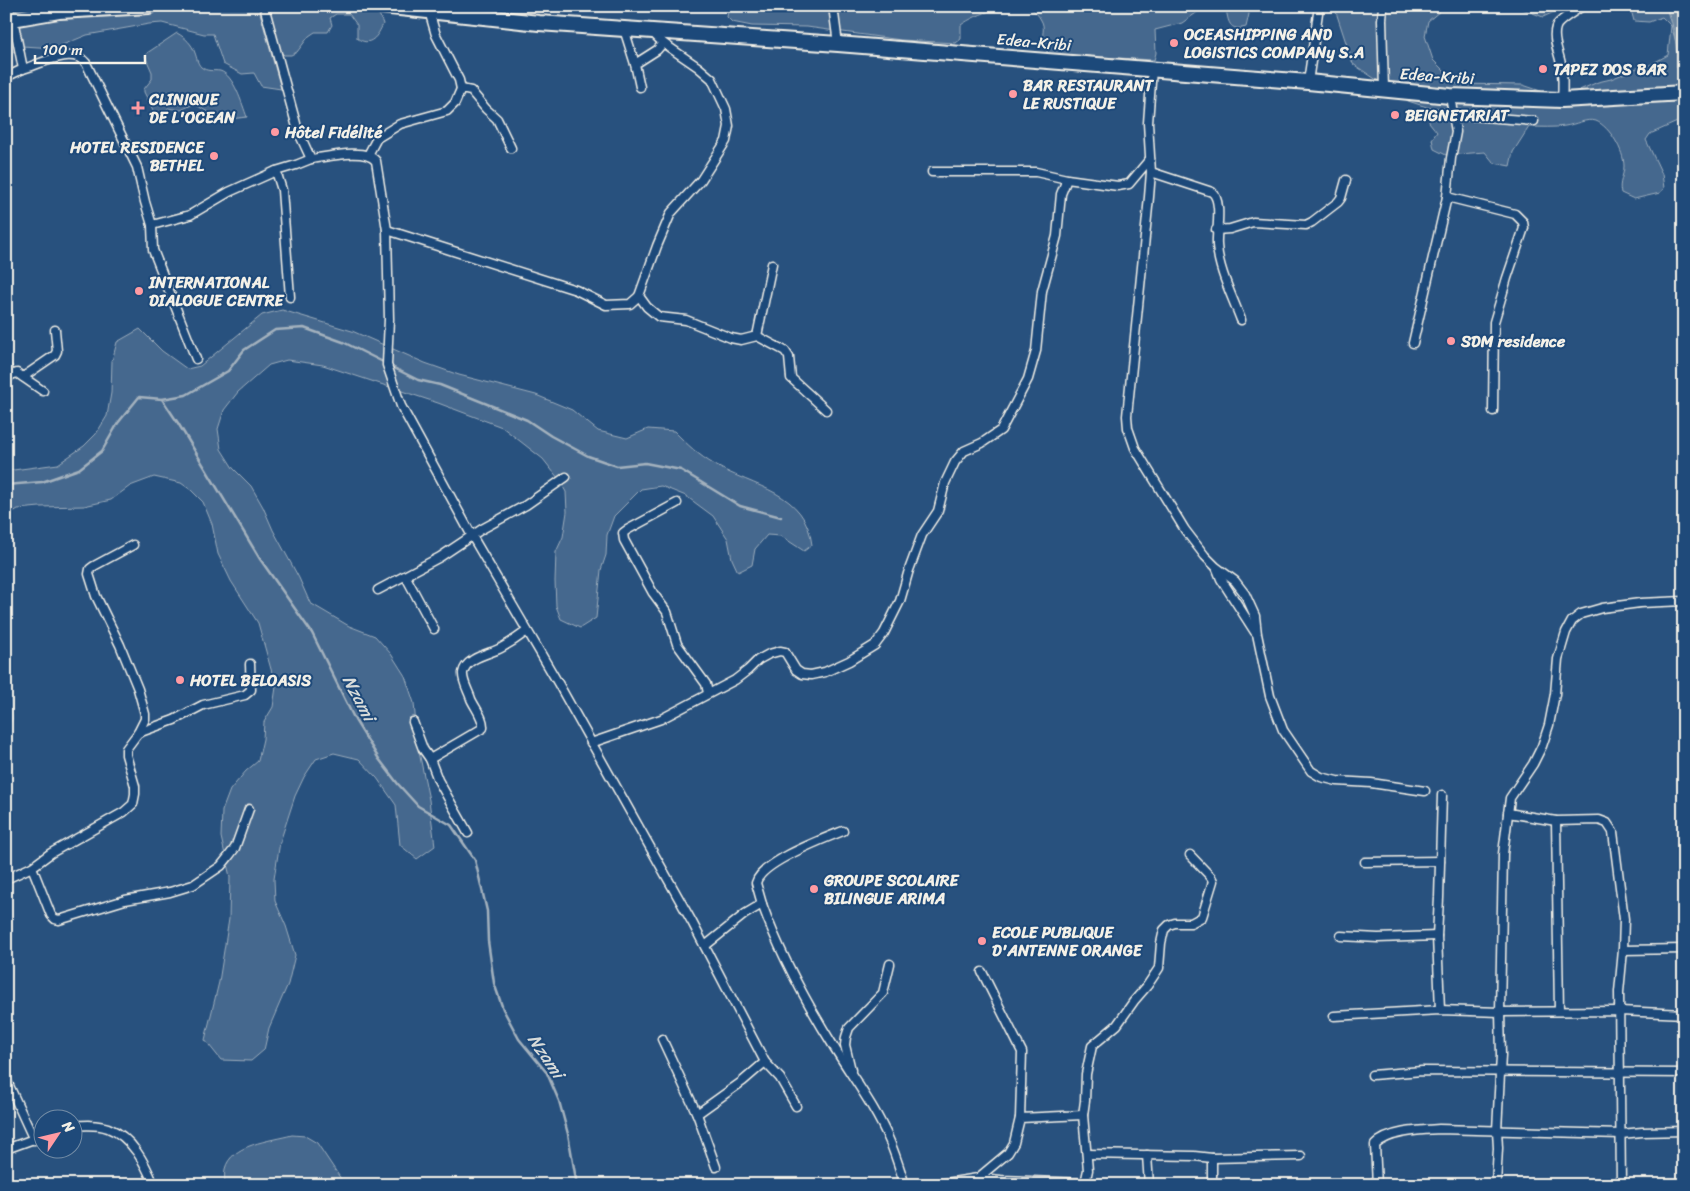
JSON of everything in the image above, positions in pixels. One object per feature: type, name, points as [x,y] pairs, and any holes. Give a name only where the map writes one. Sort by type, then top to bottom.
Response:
[{"type":"highway","points":[[9,19],[59,12],[149,6]]},
{"type":"highway","name":"Edea-Kribi","points":[[381,6],[539,23],[1152,69],[1450,96],[1562,100],[1684,93]]},
{"type":"street","points":[[264,6],[298,131],[311,159]]},
{"type":"street","points":[[833,6],[838,44]]},
{"type":"street","points":[[1308,82],[1319,6]]},
{"type":"street","points":[[1383,6],[1384,89]]},
{"type":"street","points":[[1562,100],[1561,65],[1555,29],[1558,23],[1582,6]]},
{"type":"street","points":[[368,155],[378,138],[400,124],[447,111],[455,103],[461,88],[459,80],[436,34],[429,11]]},
{"type":"street","points":[[9,19],[23,69]]},
{"type":"street","points":[[624,28],[640,86]]},
{"type":"street","points":[[630,304],[639,296],[656,246],[670,213],[701,180],[726,141],[729,126],[726,109],[712,79],[663,43],[650,30]]},
{"type":"street","points":[[635,64],[657,50],[663,43]]},
{"type":"street","points":[[6,77],[23,69],[63,56],[82,58],[86,63],[137,167],[152,225],[153,250],[196,359]]},
{"type":"street","points":[[1152,69],[1148,123],[1151,172],[1127,416],[1128,428],[1135,448],[1185,530],[1205,556],[1235,581],[1245,594],[1255,616],[1270,696],[1283,730],[1311,771],[1321,777],[1337,782],[1371,783],[1425,791]]},
{"type":"street","points":[[461,88],[472,91],[486,109],[497,118],[511,148]]},
{"type":"street","points":[[1413,343],[1447,197],[1456,132],[1450,96]]},
{"type":"street","points":[[1432,113],[1534,121]]},
{"type":"street","points":[[152,225],[190,215],[229,192],[276,171],[296,166],[311,159],[349,154],[368,155],[376,161],[387,230],[389,319],[387,365],[401,406],[472,536],[705,946],[764,1062],[780,1078],[796,1106]]},
{"type":"street","points":[[932,172],[1036,172],[1067,179],[1118,186],[1129,184],[1150,159]]},
{"type":"street","points":[[276,171],[282,190],[290,297]]},
{"type":"street","points":[[1151,172],[1212,192],[1216,196],[1218,201],[1216,230],[1218,257],[1241,320]]},
{"type":"street","points":[[591,743],[661,719],[735,680],[758,660],[780,651],[785,652],[796,670],[802,674],[811,675],[825,672],[849,661],[875,645],[884,633],[900,601],[922,535],[938,511],[945,483],[955,462],[964,451],[982,443],[1001,430],[1028,379],[1036,351],[1042,291],[1057,236],[1061,194],[1067,179]]},
{"type":"street","points":[[1216,230],[1230,229],[1253,222],[1306,225],[1338,202],[1346,180]]},
{"type":"street","points":[[1447,197],[1515,214],[1523,222],[1524,228],[1494,322],[1493,411]]},
{"type":"street","points":[[387,230],[576,290],[606,305],[630,304],[647,307]]},
{"type":"street","points":[[757,336],[772,264]]},
{"type":"street","points":[[639,296],[647,307],[659,317],[686,320],[731,338],[741,340],[757,336],[784,351],[789,357],[791,378],[826,410]]},
{"type":"street","points":[[23,377],[55,355],[58,348],[55,330]]},
{"type":"street","points":[[6,365],[8,378],[17,373],[43,392]]},
{"type":"street","points":[[378,590],[440,557],[526,505],[566,477]]},
{"type":"street","points":[[677,503],[628,530],[624,533],[624,540],[653,594],[667,612],[677,644],[706,684],[708,693]]},
{"type":"street","points":[[6,878],[32,867],[51,853],[124,812],[133,804],[135,786],[126,749],[138,733],[146,714],[138,688],[96,596],[89,574],[90,569],[94,566],[132,545]]},
{"type":"street","points":[[406,576],[434,629]]},
{"type":"street","points":[[1496,1185],[1501,1030],[1502,854],[1510,798],[1533,764],[1542,746],[1549,725],[1555,694],[1558,659],[1566,632],[1572,621],[1581,614],[1602,608],[1640,603],[1684,601]]},
{"type":"street","points":[[430,759],[484,728],[484,723],[464,681],[463,673],[467,665],[500,649],[527,631]]},
{"type":"street","points":[[138,733],[174,720],[210,702],[245,696],[251,690],[250,664]]},
{"type":"street","points":[[413,722],[423,749],[430,759],[438,780],[468,833]]},
{"type":"street","points":[[1440,1010],[1437,936],[1442,795]]},
{"type":"street","points":[[32,867],[51,915],[54,919],[59,920],[125,900],[170,892],[193,884],[221,866],[235,848],[249,809]]},
{"type":"street","points":[[1508,813],[1556,821],[1599,820],[1607,822],[1613,832],[1624,919],[1619,992],[1621,1185]]},
{"type":"street","points":[[1556,821],[1559,1011]]},
{"type":"street","points":[[843,831],[806,845],[761,873],[756,883],[773,934],[806,1000],[875,1110],[890,1141],[905,1185]]},
{"type":"street","points":[[934,1185],[978,1178],[1085,1184],[1088,1170],[1083,1115],[1086,1074],[1092,1046],[1118,1024],[1159,968],[1164,930],[1175,923],[1191,923],[1202,917],[1212,881],[1211,877],[1190,855]]},
{"type":"street","points":[[1366,862],[1440,861]]},
{"type":"street","points":[[705,946],[745,914],[762,904]]},
{"type":"street","points":[[1341,936],[1378,938],[1437,936]]},
{"type":"street","points":[[1623,950],[1684,949]]},
{"type":"street","points":[[853,1076],[845,1045],[846,1037],[850,1028],[883,993],[890,964]]},
{"type":"street","points":[[978,1178],[1008,1153],[1014,1143],[1020,1118],[1022,1052],[982,972]]},
{"type":"street","points":[[1334,1016],[1440,1010],[1500,1012],[1620,1011],[1684,1014]]},
{"type":"street","points":[[662,1039],[697,1114],[716,1167]]},
{"type":"street","points":[[697,1114],[743,1081],[764,1062]]},
{"type":"street","points":[[1372,1075],[1422,1071],[1684,1073]]},
{"type":"street","points":[[6,1079],[32,1136]]},
{"type":"street","points":[[1020,1118],[1083,1115]]},
{"type":"street","points":[[82,1125],[108,1128],[124,1138],[146,1164],[154,1185]]},
{"type":"street","points":[[1377,1185],[1375,1145],[1379,1140],[1409,1131],[1439,1129],[1621,1134],[1684,1131]]},
{"type":"street","points":[[6,1149],[32,1141]]},
{"type":"street","points":[[1087,1154],[1212,1158],[1301,1156]]},
{"type":"street","points":[[1147,1155],[1149,1185]]},
{"type":"street","points":[[1212,1158],[1212,1185]]},
{"type":"shaded area","points":[[14,6],[258,6],[281,89],[261,86],[254,73],[242,74],[223,64],[213,34],[204,34],[162,23],[87,35],[55,48],[22,46],[6,56],[6,20],[16,12]]},
{"type":"shaded area","points":[[268,6],[376,6],[383,24],[379,33],[373,39],[366,42],[357,38],[357,25],[349,14],[336,14],[330,18],[332,25],[328,32],[315,32],[309,36],[297,52],[291,55],[284,55],[278,49]]},
{"type":"shaded area","points":[[729,6],[1015,6],[985,13],[961,25],[961,39],[956,43],[901,40],[807,27],[752,26],[732,22],[727,17]]},
{"type":"shaded area","points":[[1015,6],[1248,6],[1249,14],[1246,27],[1233,27],[1230,24],[1226,8],[1199,11],[1182,23],[1155,30],[1156,53],[1154,60],[1048,54],[1043,43],[1041,20],[1031,9]]},
{"type":"shaded area","points":[[1334,6],[1402,6],[1412,9],[1416,6],[1446,6],[1428,21],[1425,36],[1433,60],[1457,84],[1523,85],[1561,98],[1598,82],[1611,79],[1637,68],[1644,68],[1668,55],[1671,26],[1662,17],[1649,22],[1634,21],[1630,6],[1666,7],[1677,46],[1677,68],[1684,59],[1684,119],[1650,134],[1646,140],[1662,174],[1664,188],[1660,193],[1634,199],[1621,193],[1620,186],[1624,166],[1622,153],[1606,128],[1592,120],[1561,127],[1529,127],[1513,152],[1510,166],[1494,163],[1485,152],[1446,155],[1434,149],[1432,139],[1437,132],[1429,122],[1430,112],[1433,109],[1408,101],[1353,64]]},
{"type":"shaded area","points":[[1515,6],[1561,6],[1543,17]]},
{"type":"shaded area","points":[[1659,6],[1684,6],[1684,20],[1681,24],[1684,59],[1677,68],[1672,22],[1666,7]]},
{"type":"shaded area","points":[[177,33],[190,44],[203,69],[220,71],[229,78],[237,91],[247,117],[222,120],[194,104],[181,110],[168,108],[159,118],[156,116],[144,92],[144,89],[152,79],[152,72],[145,56]]},
{"type":"shaded area","points":[[282,310],[352,331],[425,363],[459,375],[536,395],[572,410],[598,431],[627,438],[648,429],[674,431],[693,450],[715,465],[776,493],[789,502],[800,513],[808,527],[812,545],[804,551],[781,536],[767,535],[755,549],[752,565],[738,572],[732,559],[728,539],[713,516],[686,496],[661,486],[641,489],[614,516],[607,535],[606,555],[601,570],[596,618],[580,628],[561,619],[556,606],[556,552],[563,537],[567,512],[566,492],[543,459],[502,427],[438,403],[323,365],[287,360],[269,365],[238,392],[224,410],[218,429],[221,449],[233,468],[251,486],[310,603],[349,626],[375,636],[391,654],[405,676],[414,703],[418,747],[429,800],[435,846],[417,859],[400,845],[396,805],[377,778],[359,759],[334,753],[316,759],[304,777],[295,796],[280,842],[274,879],[275,901],[286,926],[295,955],[288,984],[269,1028],[264,1050],[251,1061],[221,1060],[205,1040],[219,982],[229,919],[230,877],[221,837],[222,811],[230,790],[246,771],[258,761],[263,739],[264,722],[273,707],[276,687],[258,623],[231,581],[218,554],[212,524],[203,502],[181,483],[154,477],[130,486],[111,500],[84,506],[18,509],[6,516],[6,471],[58,464],[84,446],[96,434],[107,416],[111,393],[112,361],[117,342],[140,329],[162,351],[187,369],[200,366],[262,315]]},
{"type":"shaded area","points":[[6,668],[9,677],[12,719],[6,737]]},
{"type":"shaded area","points":[[292,1135],[305,1136],[317,1143],[345,1185],[225,1185],[225,1169],[235,1154],[252,1145]]},
{"type":"waterway","points":[[162,399],[186,395],[228,371],[244,350],[275,330],[304,328],[343,342],[385,363]]},
{"type":"waterway","points":[[390,366],[418,380],[440,385],[527,420],[551,436],[588,456],[617,466],[645,463],[681,470],[740,506],[781,517]]},
{"type":"waterway","name":"Nzami","points":[[6,485],[42,482],[79,469],[102,451],[118,423],[139,397],[162,399],[260,559],[312,633],[355,720],[379,759],[418,806],[451,825],[475,860],[487,911],[488,941],[494,983],[503,1009],[519,1039],[547,1073],[559,1101],[568,1134],[577,1185]]},
{"type":"place","name":"OCEASHIPPING AND LOGISTICS COMPANy S.A","points":[[1174,43]]},
{"type":"place","name":"TAPEZ DOS BAR","points":[[1543,69]]},
{"type":"place","name":"BAR RESTAURANT LE RUSTIQUE","points":[[1013,94]]},
{"type":"place","name":"CLINIQUE DE L'OCEAN","points":[[138,108]]},
{"type":"place","name":"BEIGNETARIAT","points":[[1395,115]]},
{"type":"place","name":"Hôtel Fidélité","points":[[275,132]]},
{"type":"place","name":"HOTEL RESIDENCE BETHEL","points":[[214,156]]},
{"type":"place","name":"INTERNATIONAL DIALOGUE CENTRE","points":[[139,291]]},
{"type":"place","name":"SDM residence","points":[[1451,341]]},
{"type":"place","name":"HOTEL BELOASIS","points":[[180,680]]},
{"type":"place","name":"GROUPE SCOLAIRE BILINGUE ARIMA","points":[[814,889]]},
{"type":"place","name":"ECOLE PUBLIQUE D'ANTENNE ORANGE","points":[[982,941]]}]
